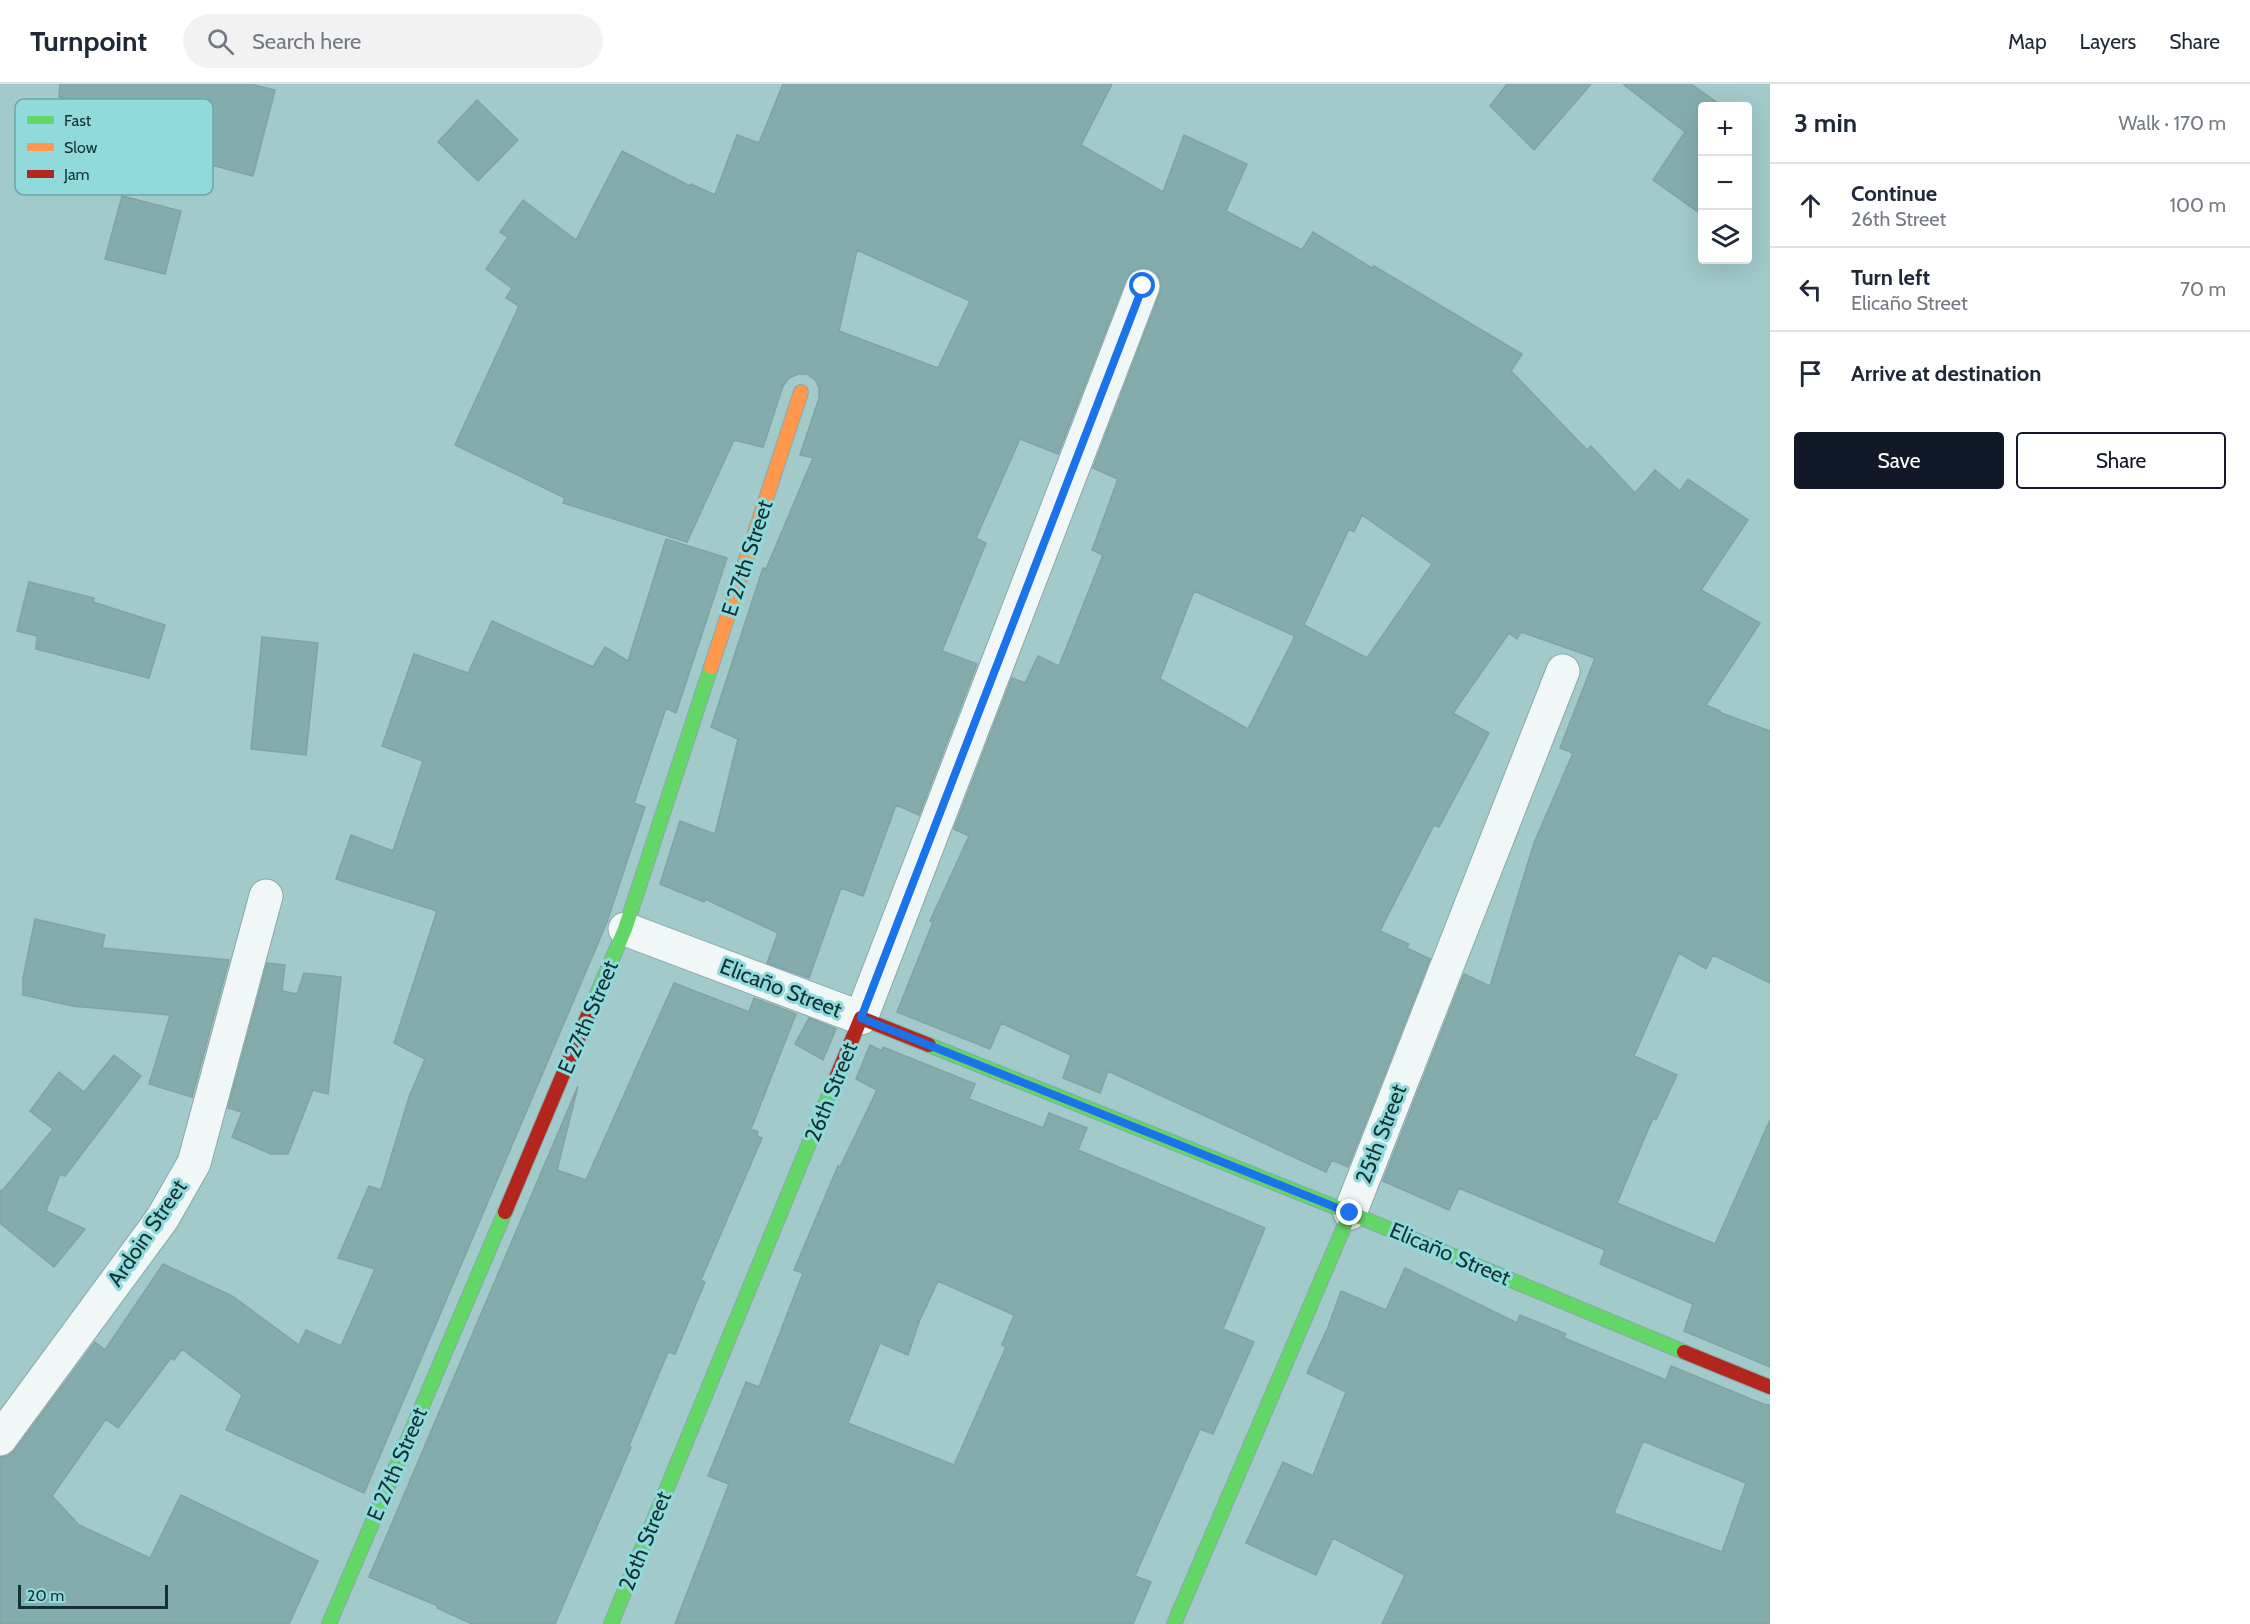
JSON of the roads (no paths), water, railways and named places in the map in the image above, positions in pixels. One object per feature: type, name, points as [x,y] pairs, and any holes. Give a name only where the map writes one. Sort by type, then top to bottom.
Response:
[{"type":"street","name":"26th Street","points":[[611,1624],[861,1018],[1143,286]]},
{"type":"street","name":"E 27th Street","points":[[329,1624],[625,929],[801,392]]},
{"type":"street","name":"25th Street","points":[[1174,1624],[1350,1213],[1563,671]]},
{"type":"street","name":"Ardoin Street","points":[[0,1439],[162,1219],[194,1163],[266,896]]},
{"type":"street","name":"Elicaño Street","points":[[625,929],[861,1018],[1350,1213],[1770,1388]]}]
